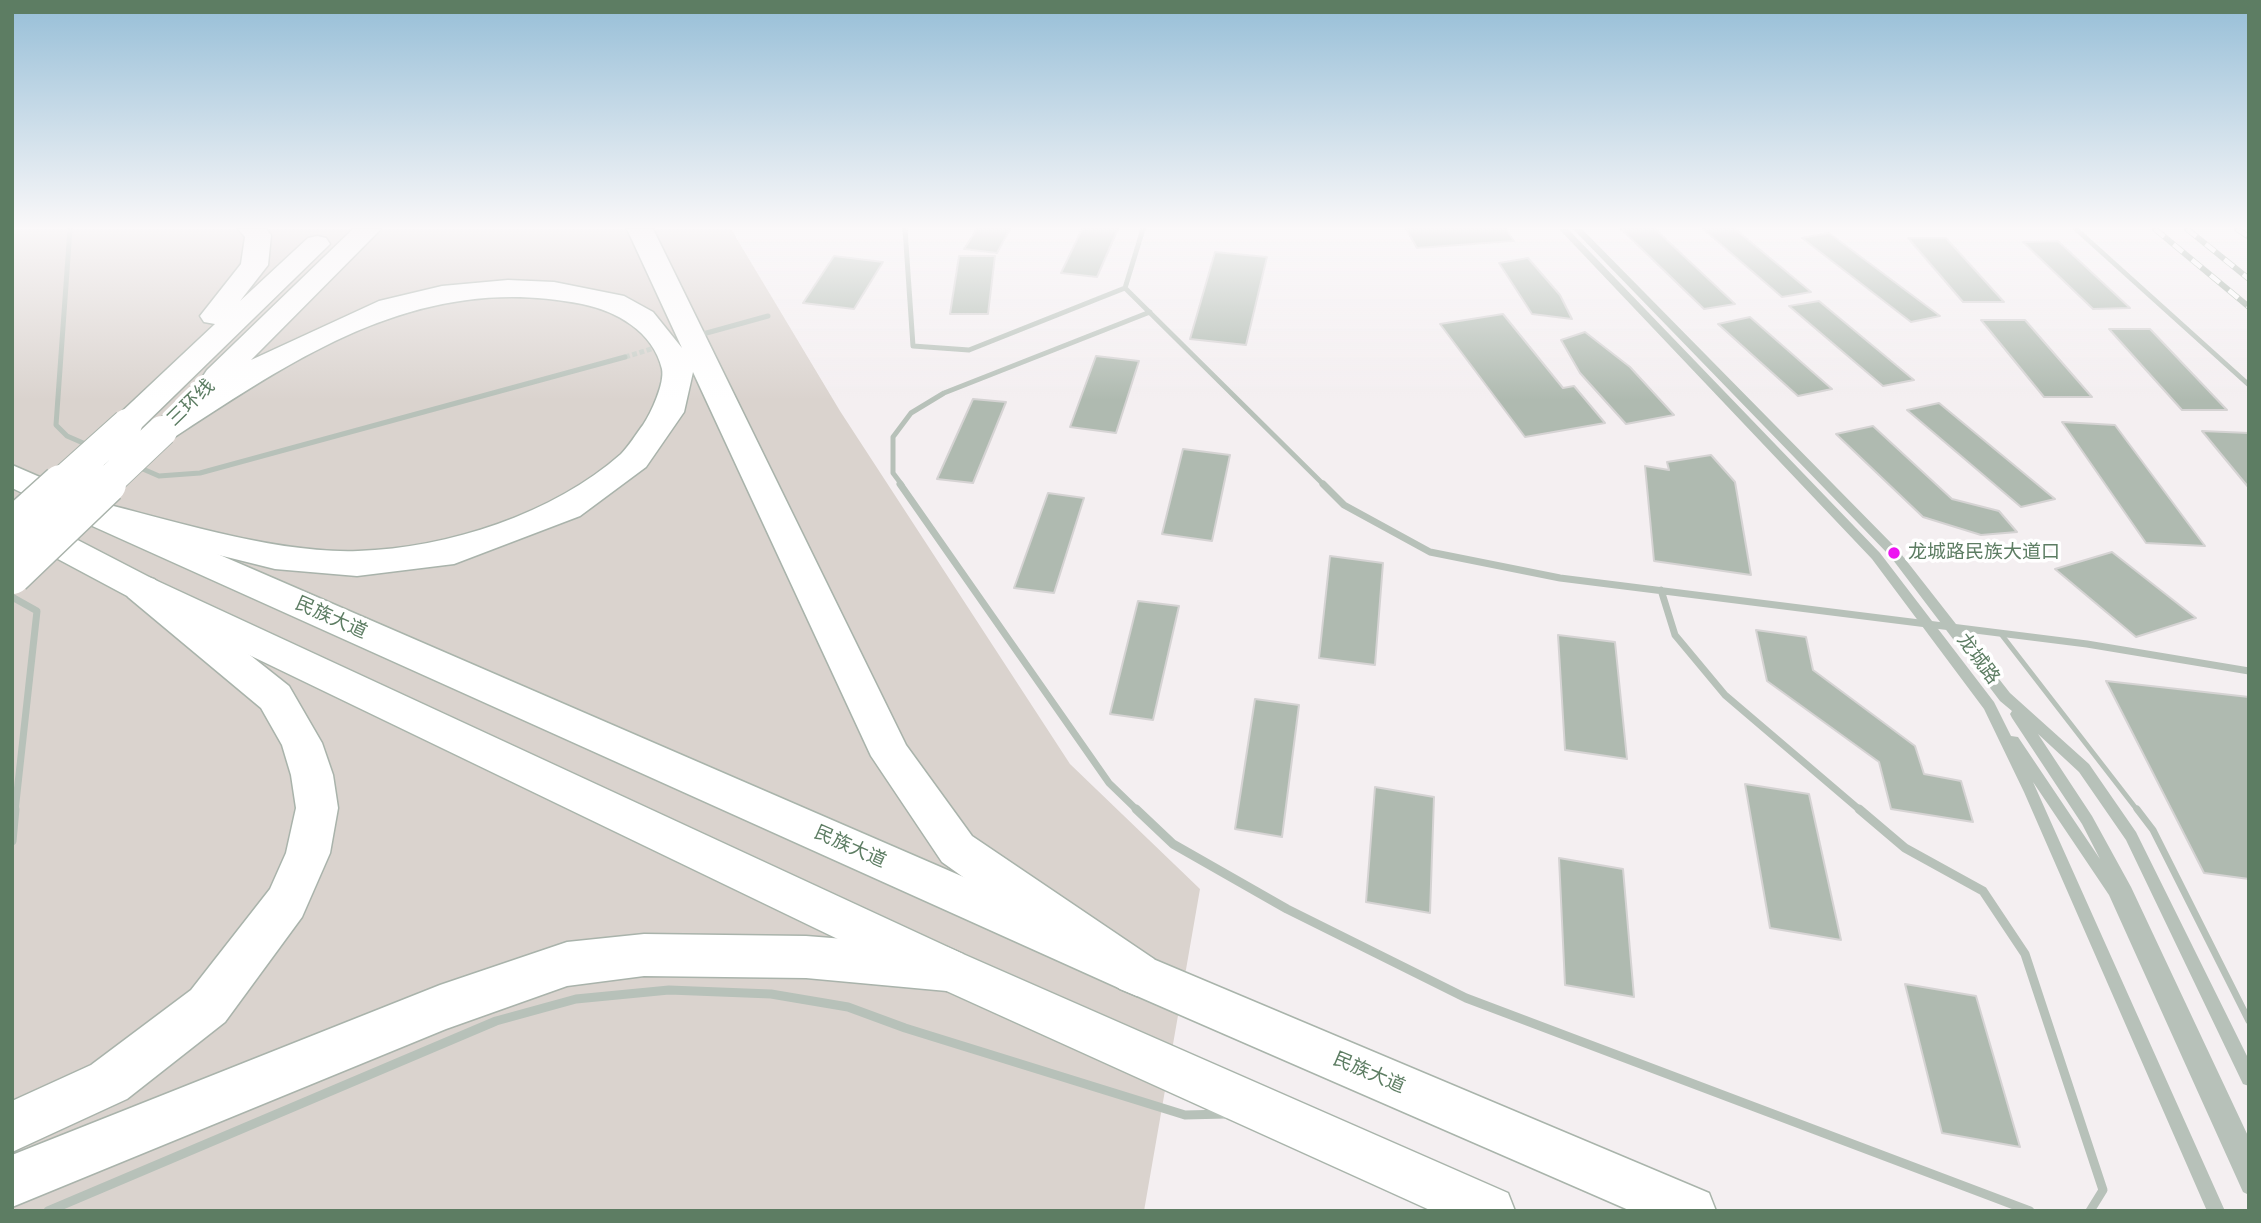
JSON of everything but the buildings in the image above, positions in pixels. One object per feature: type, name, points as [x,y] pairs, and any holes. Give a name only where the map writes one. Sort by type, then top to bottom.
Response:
[{"type":"highway","points":[[12,505],[119,420],[238,286]]},
{"type":"highway","points":[[168,365],[254,286]]},
{"type":"highway","name":"三环线","points":[[12,528],[119,420],[270,286]]},
{"type":"highway","name":"三环线","points":[[12,575],[311,286]]},
{"type":"highway","points":[[667,286],[891,756],[957,849],[1137,974]]},
{"type":"highway","points":[[90,512],[275,557],[357,564],[453,552],[568,508],[634,460],[668,412],[678,371],[668,349],[643,318],[614,302],[554,290],[508,288],[442,294],[389,307],[272,360],[162,431]]},
{"type":"highway","points":[[12,1127],[108,1082],[208,1006],[286,903],[308,853],[317,808],[312,775],[302,743],[275,697],[141,588]]},
{"type":"highway","points":[[12,1181],[427,1013],[567,964],[644,955],[806,957],[947,969]]},
{"type":"main road","name":"民族大道","points":[[12,475],[90,512],[1137,974],[1691,1211]]},
{"type":"main road","points":[[12,521],[141,588],[947,969],[1490,1211]]},
{"type":"street","points":[[66,286],[56,425],[67,436],[102,451]]},
{"type":"street","points":[[909,286],[914,346],[969,350],[1125,288],[1344,505],[1430,552],[1560,578],[2087,644],[2249,671]]},
{"type":"street","name":"龙城路","points":[[1618,286],[1876,556],[1989,706],[2031,792],[2216,1211]]},
{"type":"street","name":"龙城路","points":[[1633,286],[1894,553],[2004,697],[2084,768],[2130,836],[2249,1078]]},
{"type":"street","points":[[2139,286],[2249,385]]},
{"type":"street","points":[[1150,312],[944,393],[911,413],[893,437],[893,472],[1109,783],[1173,844],[1287,909],[1466,998],[2030,1211]]},
{"type":"street","points":[[703,334],[768,316]]},
{"type":"street","points":[[124,461],[159,475],[200,473],[625,357]]},
{"type":"street","points":[[1661,590],[1675,635],[1725,695],[1905,848],[1983,891],[2025,954],[2103,1190],[2090,1211]]},
{"type":"street","points":[[12,597],[37,611],[12,841]]},
{"type":"street","points":[[2004,697],[2055,768],[2120,892],[2249,1158]]},
{"type":"street","points":[[1989,706],[2120,892],[2249,1186]]},
{"type":"street","points":[[48,1211],[496,1021],[576,999],[669,990],[771,994],[848,1007],[905,1028],[1185,1115],[1269,1112]]},
{"type":"lane","points":[[2001,634],[2153,830],[2249,1021]]},
{"type":"shaded area","points":[[12,286],[765,286],[840,411],[1070,764],[1200,889],[1144,1211],[12,1211]]},
{"type":"tunnel","points":[[625,357],[661,346]]},
{"type":"railway","points":[[2224,286],[2249,307]]},
{"type":"place","name":"龙城路民族大道口","points":[[1894,553]]}]
